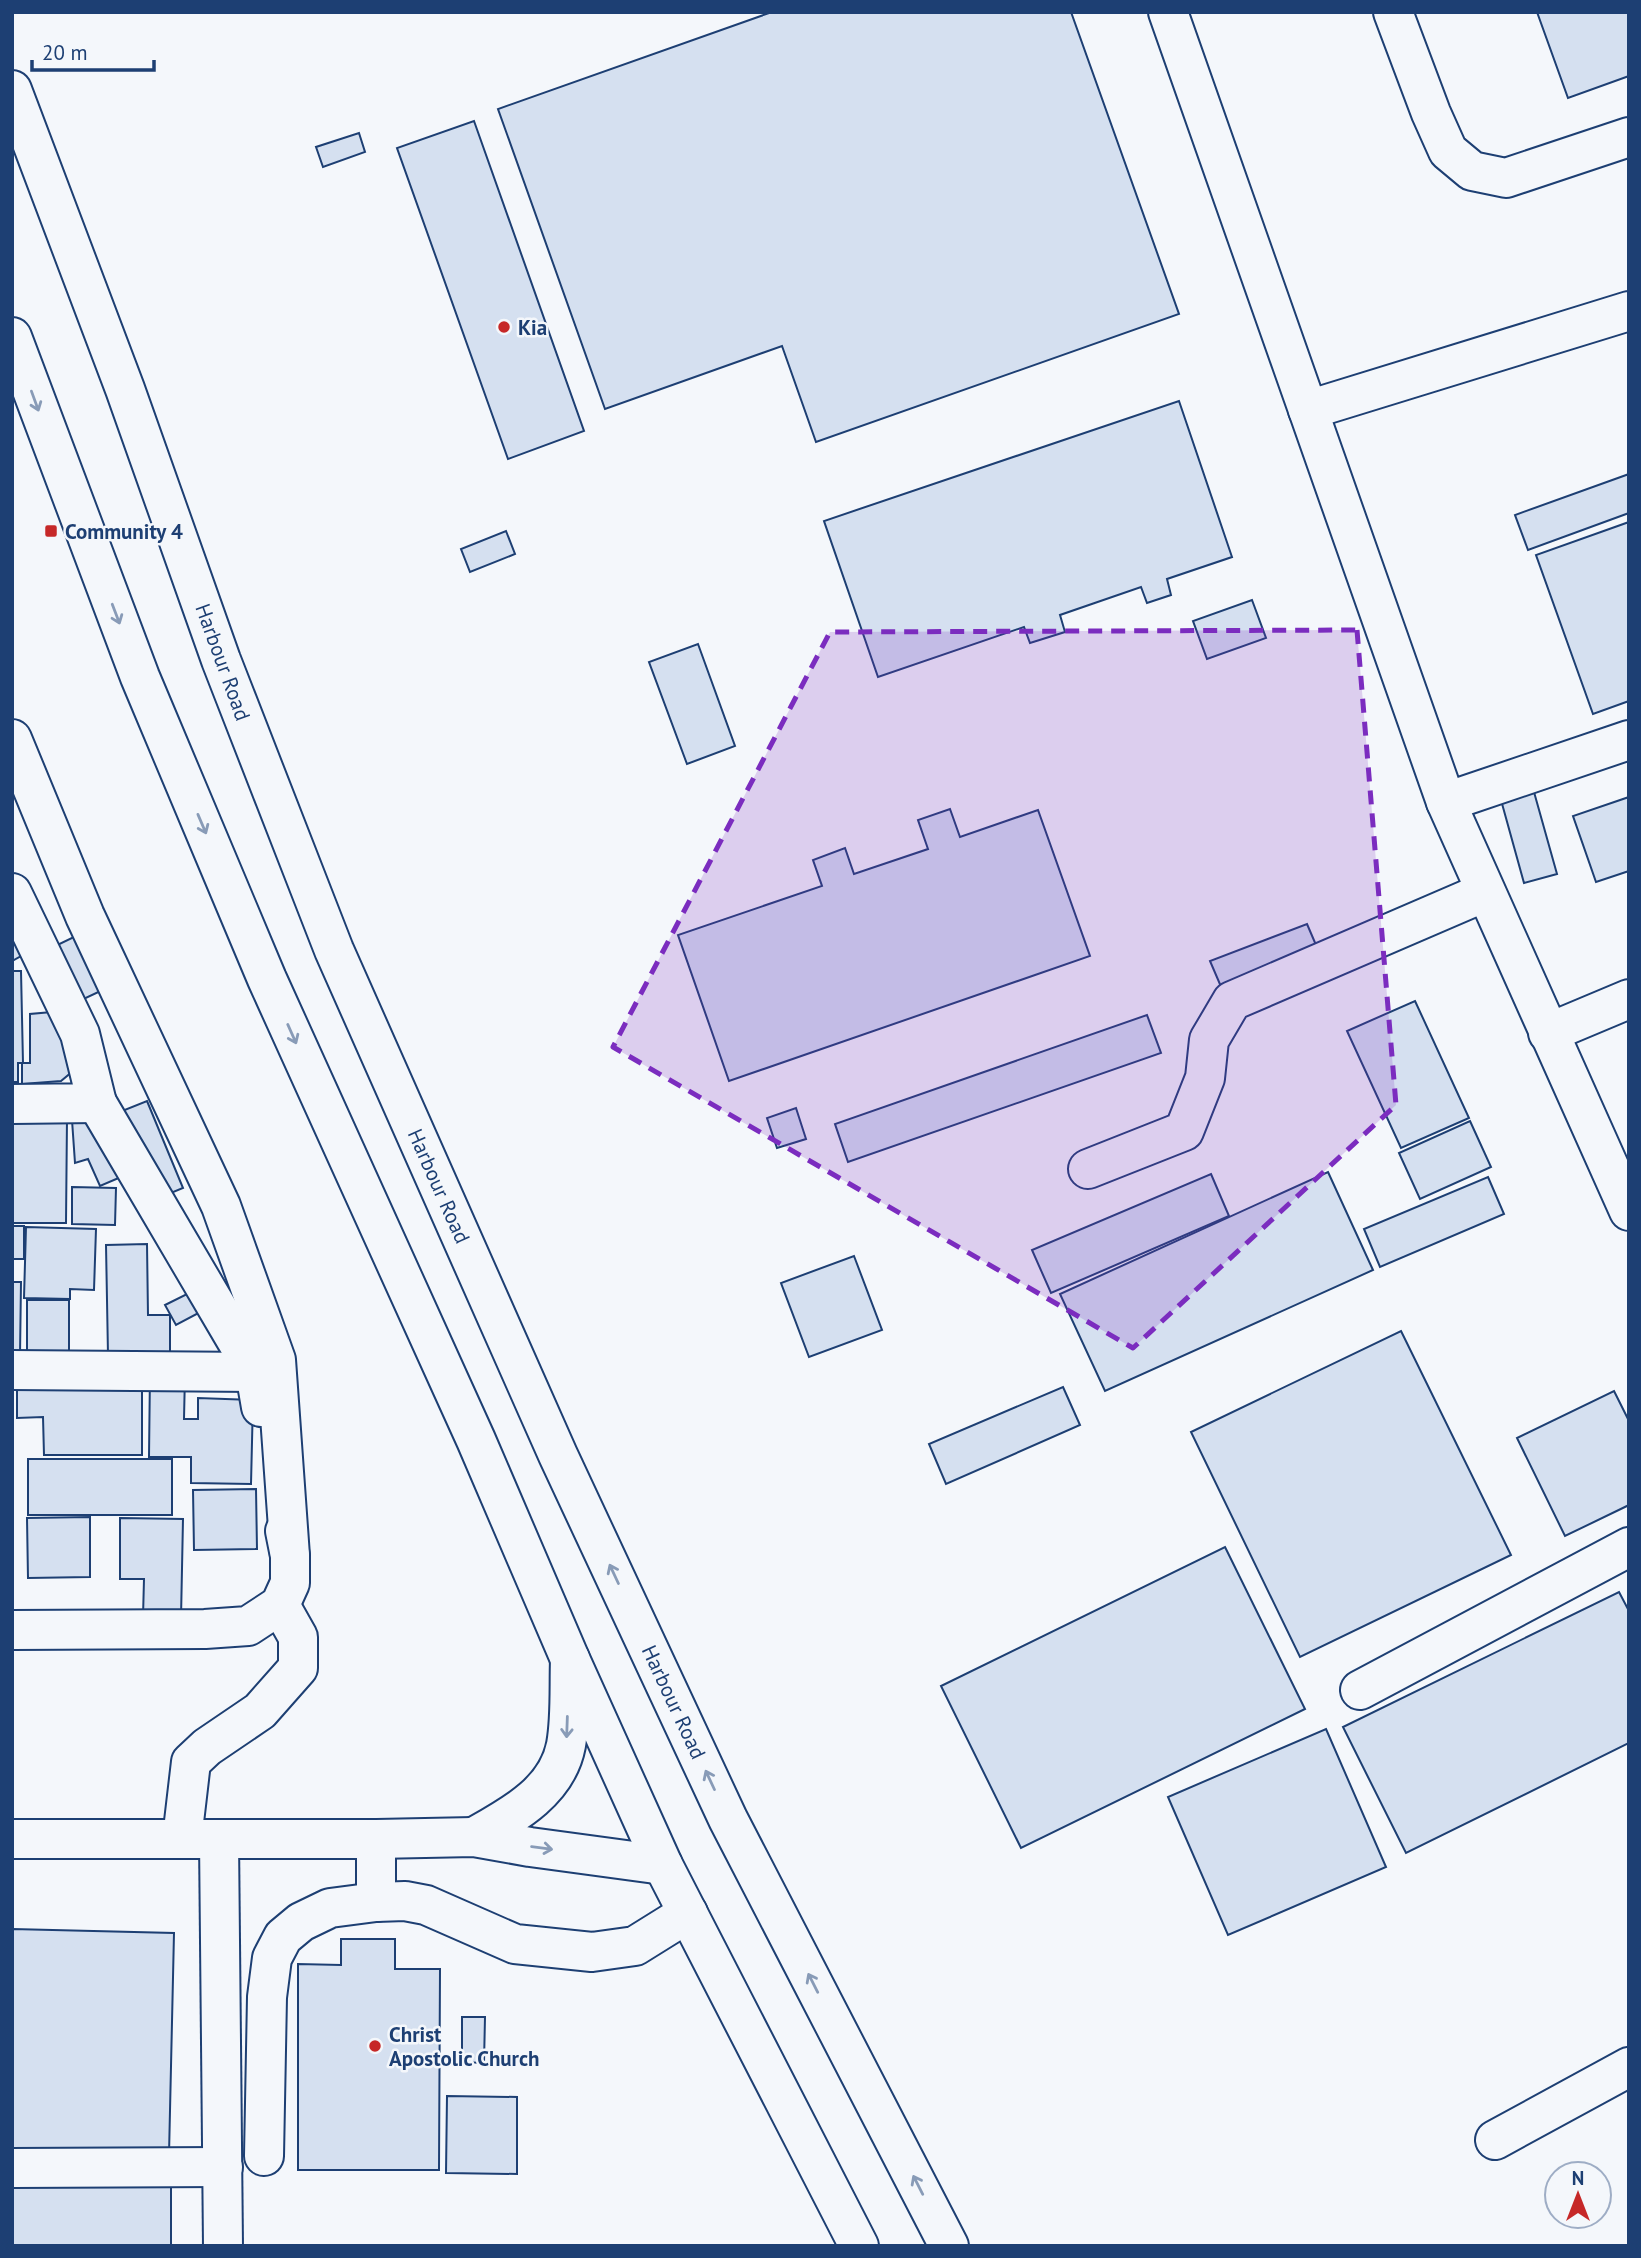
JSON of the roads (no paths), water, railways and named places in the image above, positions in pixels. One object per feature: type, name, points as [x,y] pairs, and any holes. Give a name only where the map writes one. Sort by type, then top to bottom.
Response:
[{"type":"main road","points":[[1168,12],[1446,802],[1629,1211]]},
{"type":"main road","points":[[1394,12],[1448,151],[1472,171],[1506,178],[1629,137]]},
{"type":"main road","name":"Harbour Road","points":[[12,90],[125,389],[221,660],[334,950],[558,1455],[728,1819],[949,2246]]},
{"type":"main road","points":[[1308,410],[1629,311]]},
{"type":"main road","points":[[12,337],[140,677],[267,979],[476,1440],[570,1659],[663,1864],[859,2246]]},
{"type":"main road","points":[[12,739],[85,916],[221,1206],[276,1360],[290,1556],[290,1583],[280,1605],[248,1626],[205,1629],[12,1630]]},
{"type":"main road","points":[[1446,802],[1629,740]]},
{"type":"main road","points":[[1088,1169],[1184,1131],[1205,1077],[1209,1040],[1232,1001],[1485,892]]},
{"type":"main road","points":[[12,893],[80,1034],[97,1103],[255,1372],[290,1556]]},
{"type":"main road","points":[[1548,1033],[1629,999]]},
{"type":"main road","points":[[12,1104],[97,1103]]},
{"type":"main road","points":[[12,1370],[255,1372]]},
{"type":"main road","points":[[1360,1690],[1629,1547]]},
{"type":"main road","points":[[182,1839],[191,1762],[207,1747],[260,1711],[299,1668],[299,1637],[280,1605]]},
{"type":"main road","points":[[474,1837],[529,1803],[547,1786],[560,1765],[566,1744],[570,1659]]},
{"type":"main road","points":[[12,1839],[474,1837],[663,1864]]},
{"type":"main road","points":[[219,1839],[223,2246]]},
{"type":"main road","points":[[376,1839],[376,1902]]},
{"type":"main road","points":[[264,2156],[267,1997],[272,1958],[283,1937],[301,1922],[330,1908],[405,1901],[426,1905],[515,1944],[592,1952],[635,1946],[688,1913]]},
{"type":"main road","points":[[1495,2140],[1629,2067]]},
{"type":"main road","points":[[12,2168],[223,2167]]},
{"type":"place","name":"Kia","points":[[504,327]]},
{"type":"place","name":"Community 4","points":[[51,531]]},
{"type":"place","name":"Christ Apostolic Church","points":[[375,2046]]}]
